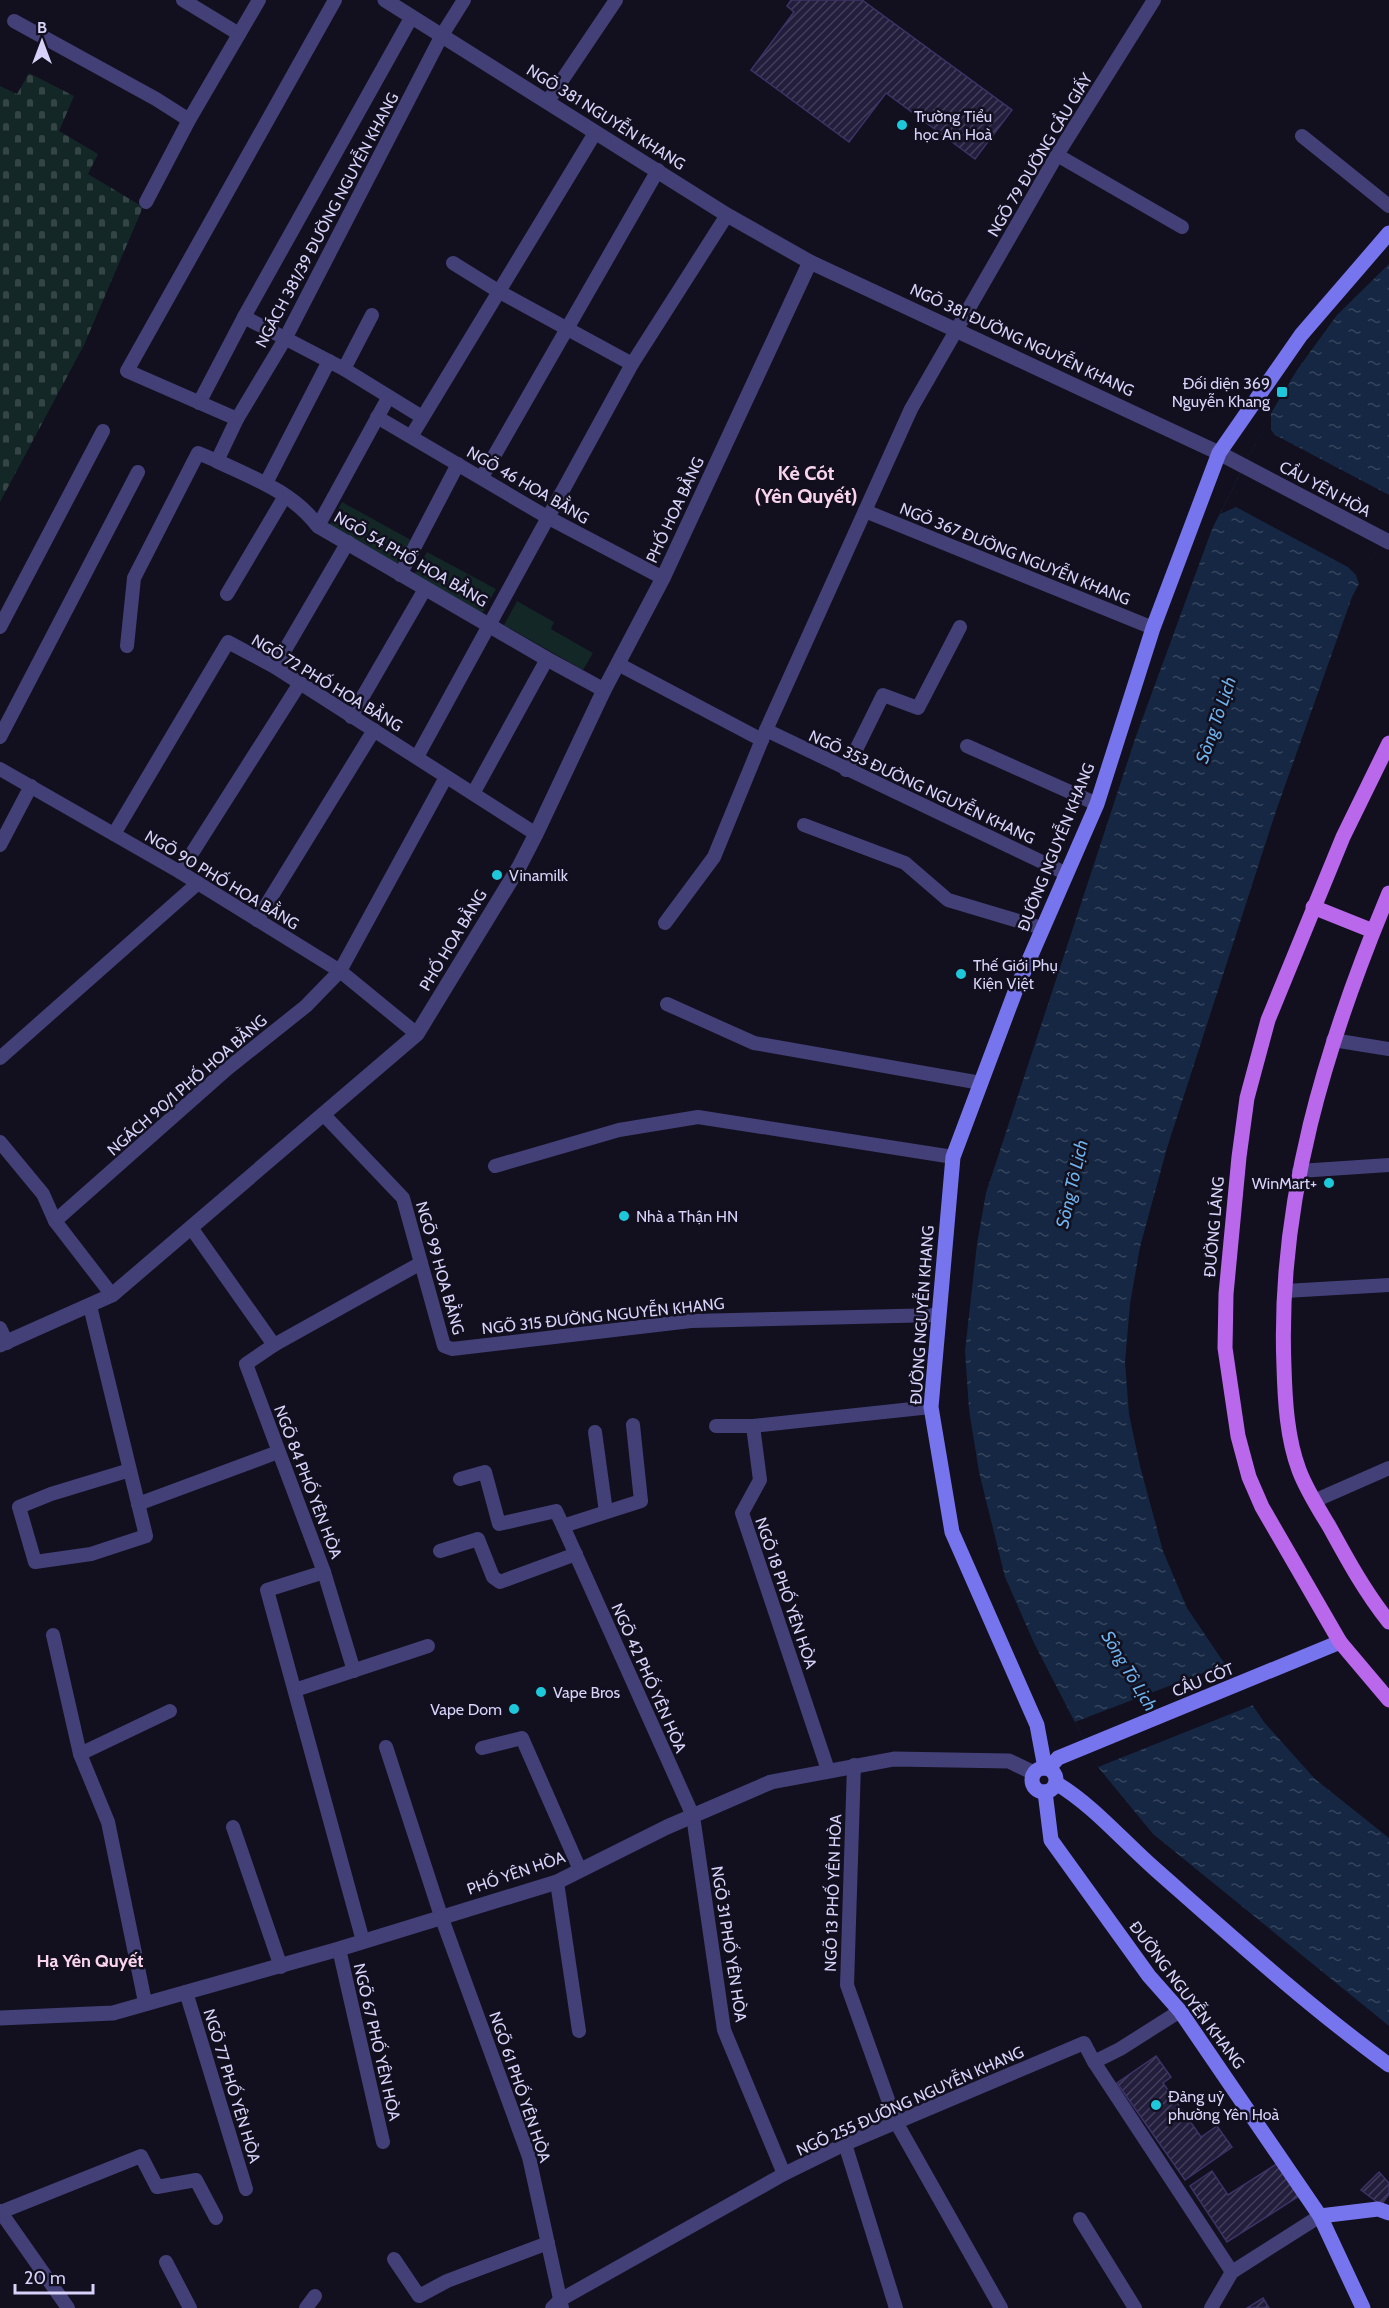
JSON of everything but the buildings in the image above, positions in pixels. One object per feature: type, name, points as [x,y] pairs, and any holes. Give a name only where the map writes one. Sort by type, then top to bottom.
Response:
[{"type":"main road","name":"ĐƯỜNG NGUYỄN KHANG","points":[[1043,1770],[1037,1725],[952,1532],[931,1407],[953,1157],[1042,928],[1096,804],[1153,628],[1219,453],[1301,335],[1389,233]]},
{"type":"main road","name":"ĐƯỜNG LÁNG","points":[[1389,743],[1348,827],[1313,907],[1268,1020],[1247,1098],[1230,1236],[1225,1348],[1234,1415],[1250,1477],[1262,1507],[1340,1642],[1389,1700]]},
{"type":"main road","points":[[1389,893],[1333,1040],[1316,1098],[1299,1171],[1282,1338],[1287,1413],[1299,1469],[1314,1501],[1367,1594],[1389,1622]]},
{"type":"main road","points":[[1313,907],[1373,931]]},
{"type":"main road","name":"CẦU CÓT","points":[[1043,1770],[1058,1758],[1340,1642]]},
{"type":"main road","points":[[1051,1787],[1055,1774],[1043,1770],[1033,1784],[1038,1790],[1051,1787],[1078,1796],[1134,1851],[1318,2013],[1389,2065]]},
{"type":"main road","name":"ĐƯỜNG NGUYỄN KHANG","points":[[1051,1787],[1051,1840],[1149,1976],[1180,2011],[1320,2216],[1363,2308]]},
{"type":"main road","points":[[1320,2216],[1378,2209],[1389,2213]]},
{"type":"street","name":"NGÕ 381 NGUYỄN KHANG","points":[[384,0],[727,215],[810,262]]},
{"type":"street","name":"NGÕ 381 ĐƯỜNG NGUYỄN KHANG","points":[[810,262],[957,329],[1245,467]]},
{"type":"street","name":"PHỐ HOA BẰNG","points":[[4,1344],[112,1295],[192,1229],[417,1034],[519,867],[536,834],[604,690],[663,578],[810,262]]},
{"type":"street","name":"NGÕ 54 PHỐ HOA BẰNG","points":[[217,461],[266,483],[303,506],[318,526],[604,690]]},
{"type":"street","name":"CẦU YÊN HÒA","points":[[1245,467],[1386,541]]},
{"type":"street","name":"PHỐ YÊN HÒA","points":[[0,2018],[113,2013],[339,1949],[557,1882],[693,1816],[771,1782],[894,1759],[1009,1761],[1043,1770]]},
{"type":"lane","points":[[183,0],[240,34]]},
{"type":"lane","points":[[146,202],[189,120],[259,0]]},
{"type":"lane","points":[[237,419],[127,371],[335,0]]},
{"type":"lane","name":"NGÁCH 381/39 ĐƯỜNG NGUYỄN KHANG","points":[[217,461],[237,419],[285,339],[442,35],[464,0]]},
{"type":"lane","points":[[548,101],[616,0]]},
{"type":"lane","name":"NGÕ 79 ĐƯỜNG CẦU GIẤY","points":[[665,923],[714,857],[764,735],[911,409],[1057,155],[1154,0]]},
{"type":"lane","points":[[199,403],[243,317],[411,18]]},
{"type":"lane","points":[[14,21],[146,93],[189,120]]},
{"type":"lane","points":[[412,435],[595,133]]},
{"type":"lane","points":[[1302,136],[1389,206]]},
{"type":"lane","points":[[1057,155],[1182,227]]},
{"type":"lane","points":[[482,477],[657,170]]},
{"type":"lane","points":[[417,757],[632,364],[727,215]]},
{"type":"lane","points":[[453,263],[498,291],[632,364]]},
{"type":"lane","points":[[344,369],[372,315]]},
{"type":"lane","points":[[243,317],[344,369],[422,417]]},
{"type":"lane","points":[[266,483],[329,362]]},
{"type":"lane","points":[[318,526],[388,398]]},
{"type":"lane","name":"NGÕ 46 HOA BẰNG","points":[[378,417],[412,435],[547,518],[663,578]]},
{"type":"lane","points":[[0,627],[103,432]]},
{"type":"lane","name":"NGÕ 54 PHỐ HOA BẰNG","points":[[127,645],[134,578],[198,453],[217,461]]},
{"type":"lane","points":[[400,575],[458,464]]},
{"type":"lane","points":[[0,737],[138,472]]},
{"type":"lane","points":[[227,594],[285,495]]},
{"type":"lane","name":"NGÕ 367 ĐƯỜNG NGUYỄN KHANG","points":[[865,511],[1153,628]]},
{"type":"lane","points":[[275,667],[348,542]]},
{"type":"lane","points":[[351,717],[425,589]]},
{"type":"lane","points":[[846,770],[883,695],[918,708],[960,627]]},
{"type":"lane","name":"NGÕ 72 PHỐ HOA BẰNG","points":[[114,834],[228,642],[275,667],[446,777],[474,792],[536,834]]},
{"type":"lane","points":[[474,792],[547,659]]},
{"type":"lane","name":"NGÕ 353 ĐƯỜNG NGUYỄN KHANG","points":[[618,664],[764,735],[846,770],[1065,873]]},
{"type":"lane","points":[[180,872],[300,683]]},
{"type":"lane","points":[[257,920],[374,730]]},
{"type":"lane","points":[[967,746],[1096,804]]},
{"type":"lane","name":"NGÕ 90 PHỐ HOA BẰNG","points":[[0,769],[180,872],[340,971],[417,1034]]},
{"type":"lane","name":"NGÁCH 90/1 PHỐ HOA BẰNG","points":[[55,1221],[227,1069],[306,1006],[340,971],[446,777]]},
{"type":"lane","points":[[0,844],[31,786]]},
{"type":"lane","points":[[804,825],[905,863],[948,900],[1042,928]]},
{"type":"lane","points":[[0,1058],[198,883]]},
{"type":"lane","points":[[667,1004],[754,1043],[981,1083]]},
{"type":"lane","points":[[1333,1040],[1389,1049]]},
{"type":"lane","name":"NGÕ 99 HOA BẰNG","points":[[324,1115],[403,1198],[440,1338],[444,1346],[452,1349]]},
{"type":"lane","points":[[495,1166],[619,1130],[698,1117],[953,1157]]},
{"type":"lane","points":[[0,1142],[43,1194],[55,1221],[112,1295]]},
{"type":"lane","points":[[1299,1171],[1389,1165]]},
{"type":"lane","points":[[192,1229],[274,1345]]},
{"type":"lane","name":"NGÕ 84 PHỐ YÊN HÒA","points":[[363,1941],[267,1590],[324,1572],[246,1364],[274,1345],[421,1263]]},
{"type":"lane","points":[[1285,1291],[1389,1285]]},
{"type":"lane","points":[[90,1306],[130,1470],[138,1504],[146,1536],[91,1554],[35,1562],[19,1507],[51,1494],[130,1470]]},
{"type":"lane","name":"NGÕ 315 ĐƯỜNG NGUYỄN KHANG","points":[[452,1349],[691,1321],[938,1315]]},
{"type":"lane","points":[[0,1328],[4,1344]]},
{"type":"lane","points":[[716,1425],[753,1425],[931,1407]]},
{"type":"lane","points":[[460,1479],[485,1472],[499,1524],[556,1511],[563,1526],[641,1501],[633,1425]]},
{"type":"lane","name":"NGÕ 18 PHỐ YÊN HÒA","points":[[753,1425],[760,1480],[742,1513],[828,1770]]},
{"type":"lane","points":[[595,1432],[606,1512]]},
{"type":"lane","points":[[138,1504],[278,1452]]},
{"type":"lane","points":[[630,1452],[634,1503]]},
{"type":"lane","points":[[1314,1501],[1389,1468]]},
{"type":"lane","name":"NGÕ 42 PHỐ YÊN HÒA","points":[[563,1526],[693,1816]]},
{"type":"lane","points":[[440,1551],[478,1539],[493,1577],[500,1582],[576,1554]]},
{"type":"lane","points":[[324,1572],[354,1671]]},
{"type":"lane","points":[[53,1635],[80,1754],[108,1822],[146,2002]]},
{"type":"lane","points":[[295,1690],[428,1646]]},
{"type":"lane","points":[[80,1754],[170,1711]]},
{"type":"lane","points":[[482,1748],[522,1738],[580,1870]]},
{"type":"lane","name":"NGÕ 61 PHỐ YÊN HÒA","points":[[386,1747],[441,1916],[529,2157],[548,2243],[558,2306]]},
{"type":"lane","name":"NGÕ 13 PHỐ YÊN HÒA","points":[[854,1765],[847,1985],[896,2122],[1001,2308]]},
{"type":"lane","name":"NGÕ 31 PHỐ YÊN HÒA","points":[[693,1816],[724,2030],[784,2174]]},
{"type":"lane","points":[[233,1827],[281,1966]]},
{"type":"lane","points":[[557,1882],[579,2031]]},
{"type":"lane","name":"NGÕ 67 PHỐ YÊN HÒA","points":[[339,1949],[383,2142]]},
{"type":"lane","name":"NGÕ 77 PHỐ YÊN HÒA","points":[[186,1992],[246,2189]]},
{"type":"lane","points":[[1180,2011],[1120,2049],[1094,2062],[1232,2272]]},
{"type":"lane","name":"NGÕ 255 ĐƯỜNG NGUYỄN KHANG","points":[[558,2306],[784,2174],[845,2144],[1084,2043],[1094,2062]]},
{"type":"lane","points":[[845,2144],[896,2308]]},
{"type":"lane","points":[[68,2308],[0,2211],[141,2156],[157,2187],[196,2180],[216,2218]]},
{"type":"lane","points":[[1211,2308],[1232,2272],[1320,2216]]},
{"type":"lane","points":[[1080,2219],[1136,2308]]},
{"type":"lane","points":[[394,2259],[419,2296],[447,2281],[548,2243]]},
{"type":"lane","points":[[166,2262],[190,2308]]},
{"type":"lane","points":[[306,2308],[315,2296]]},
{"type":"green space","points":[[29,73],[74,96],[59,131],[98,154],[88,174],[143,207],[84,345],[0,502],[0,86],[17,94]]},
{"type":"green space","points":[[342,502],[411,540],[397,564],[328,527]]},
{"type":"green space","points":[[427,552],[496,589],[482,614],[413,576]]},
{"type":"green space","points":[[517,601],[554,622],[551,629],[593,653],[583,670],[504,625]]},
{"type":"water","name":"Sông Tô Lịch","points":[[1389,264],[1389,526],[1352,597],[1276,811],[1167,1148],[1140,1247],[1130,1304],[1125,1362],[1129,1414],[1140,1466],[1163,1551],[1187,1608],[1264,1722],[1315,1779],[1389,1838],[1389,2026],[1153,1834],[1098,1767],[1034,1643],[1005,1577],[979,1472],[969,1410],[965,1351],[977,1244],[986,1193],[1135,739],[1212,529],[1271,413],[1297,370],[1337,315]]},
{"type":"pier","points":[[1271,413],[1271,430],[1275,435],[1389,495],[1389,526],[1359,584],[1356,575],[1348,567],[1236,507],[1220,514]]},
{"type":"pier","points":[[1224,1665],[1253,1705],[1098,1767],[1075,1722]]},
{"type":"place","name":"Trường Tiểu học An Hoà","points":[[902,125]]},
{"type":"place","name":"Đối diện 369 Nguyễn Khang","points":[[1282,392]]},
{"type":"place","name":"Vinamilk","points":[[497,875]]},
{"type":"place","name":"Thế Giới Phụ Kiện Việt","points":[[961,974]]},
{"type":"place","name":"WinMart+","points":[[1329,1183]]},
{"type":"place","name":"Nhà a Thận HN","points":[[624,1216]]},
{"type":"place","name":"Vape Bros","points":[[541,1692]]},
{"type":"place","name":"Vape Dom","points":[[514,1709]]},
{"type":"place","name":"Đảng uỷ phường Yên Hoà","points":[[1156,2105]]},
{"type":"district","name":"Kẻ Cót (Yên Quyết)","points":[[806,484]]},
{"type":"district","name":"Hạ Yên Quyết","points":[[90,1961]]}]
